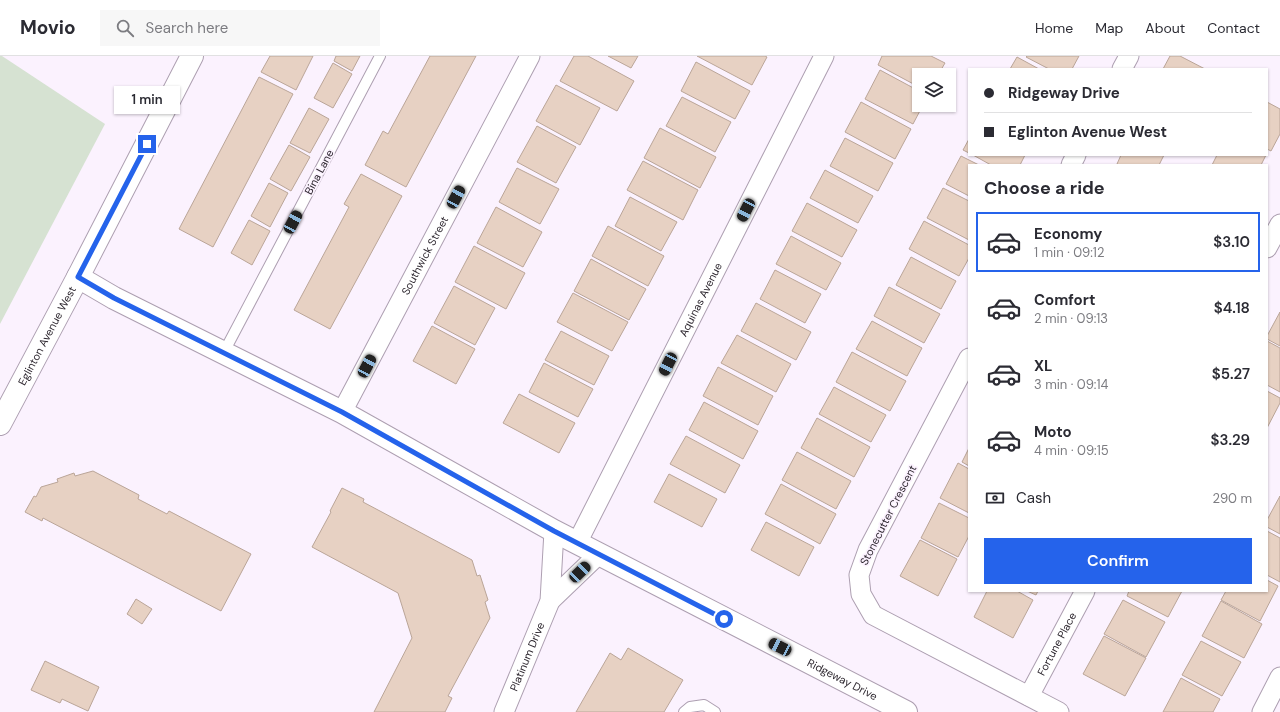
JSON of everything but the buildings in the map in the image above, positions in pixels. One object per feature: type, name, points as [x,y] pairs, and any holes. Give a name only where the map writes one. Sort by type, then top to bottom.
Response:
[{"type":"street","name":"Eglinton Avenue West","points":[[0,424],[192,56]]},
{"type":"street","name":"Southwick Street","points":[[342,412],[530,56]]},
{"type":"street","name":"Aquinas Avenue","points":[[577,543],[824,56]]},
{"type":"street","points":[[1123,68],[1129,56]]},
{"type":"street","points":[[1268,246],[1280,224]]},
{"type":"street","name":"Ridgeway Drive","points":[[78,277],[114,298],[342,412],[554,531],[906,712]]},
{"type":"street","name":"Stonecutter Crescent","points":[[968,360],[868,550],[859,575],[861,594],[873,615],[1059,712]]},
{"type":"street","name":"Platinum Drive","points":[[504,712],[550,601],[554,531]]},
{"type":"street","name":"Platinum Drive","points":[[550,601],[599,554]]},
{"type":"street","name":"Fortune Place","points":[[1029,696],[1084,592]]},
{"type":"street","points":[[1262,712],[1280,677]]},
{"type":"lane","name":"Bina Lane","points":[[224,352],[380,56]]},
{"type":"lane","points":[[684,712],[690,707],[704,705],[715,712]]},
{"type":"green space","points":[[0,56],[105,124],[0,324]]},
{"type":"route","points":[[147,144],[78,277],[114,298],[342,412],[554,531],[724,619]]}]
